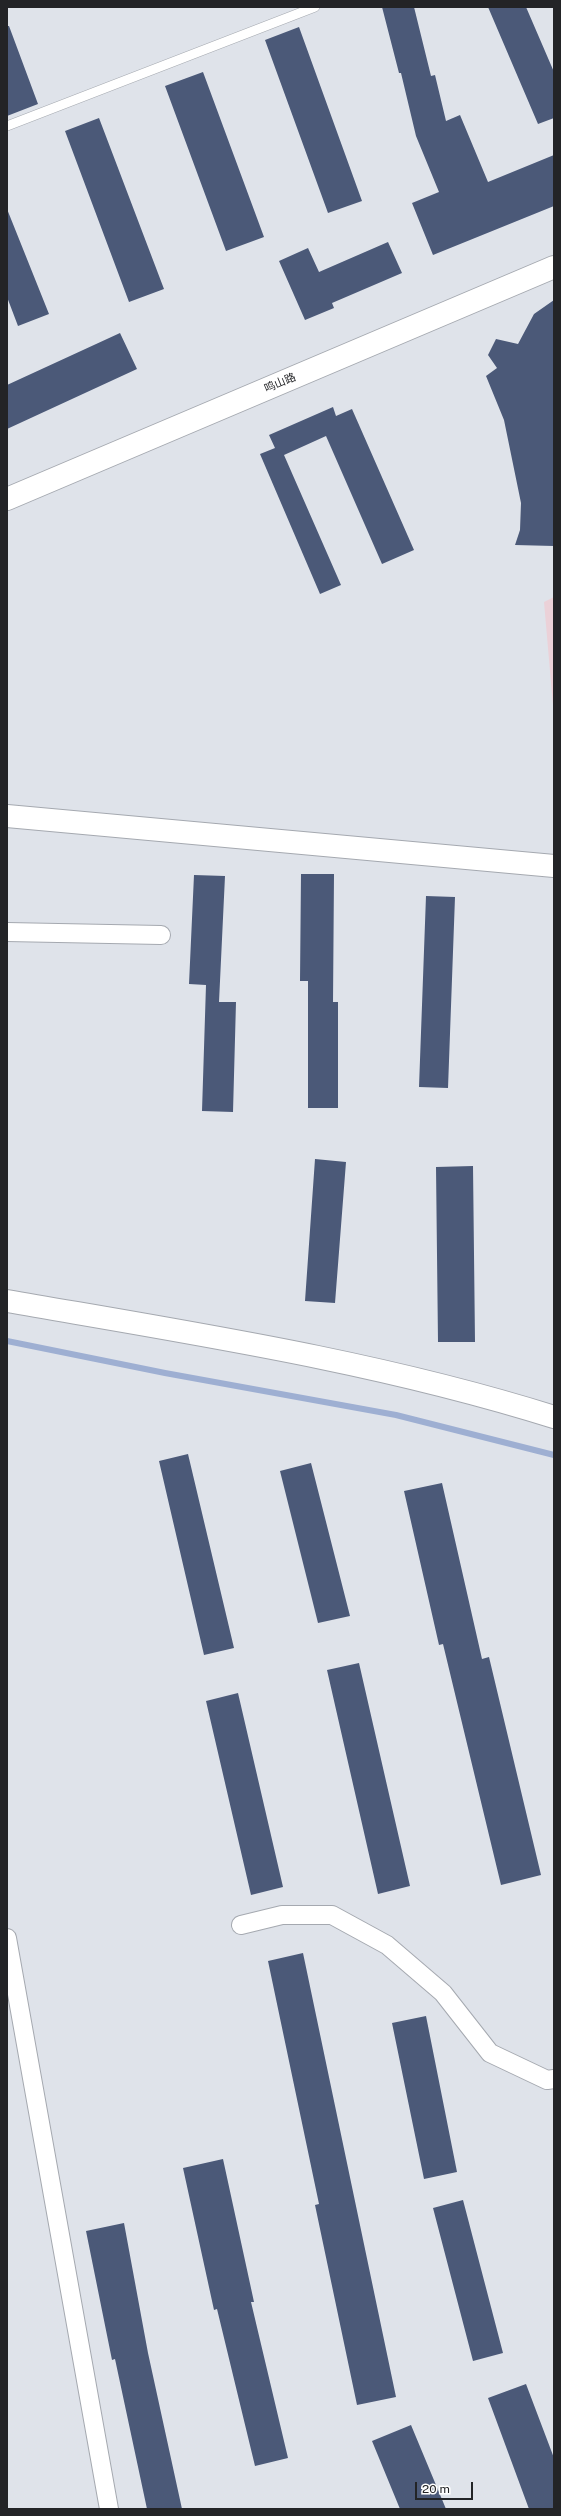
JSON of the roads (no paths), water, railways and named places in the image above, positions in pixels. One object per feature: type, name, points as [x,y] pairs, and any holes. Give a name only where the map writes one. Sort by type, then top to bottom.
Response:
[{"type":"main road","name":"鸣山路","points":[[7,500],[554,266]]},
{"type":"main road","points":[[7,816],[554,866]]},
{"type":"main road","points":[[7,1301],[285,1350],[476,1392],[554,1417]]},
{"type":"street","points":[[7,932],[161,936]]},
{"type":"street","points":[[240,1926],[282,1915],[332,1915],[387,1945],[443,1993],[490,2053],[547,2080],[554,2079]]},
{"type":"street","points":[[7,1938],[109,2509]]},
{"type":"lane","points":[[7,126],[315,7]]},
{"type":"waterway","points":[[7,1341],[165,1373],[396,1415],[554,1455]]}]
